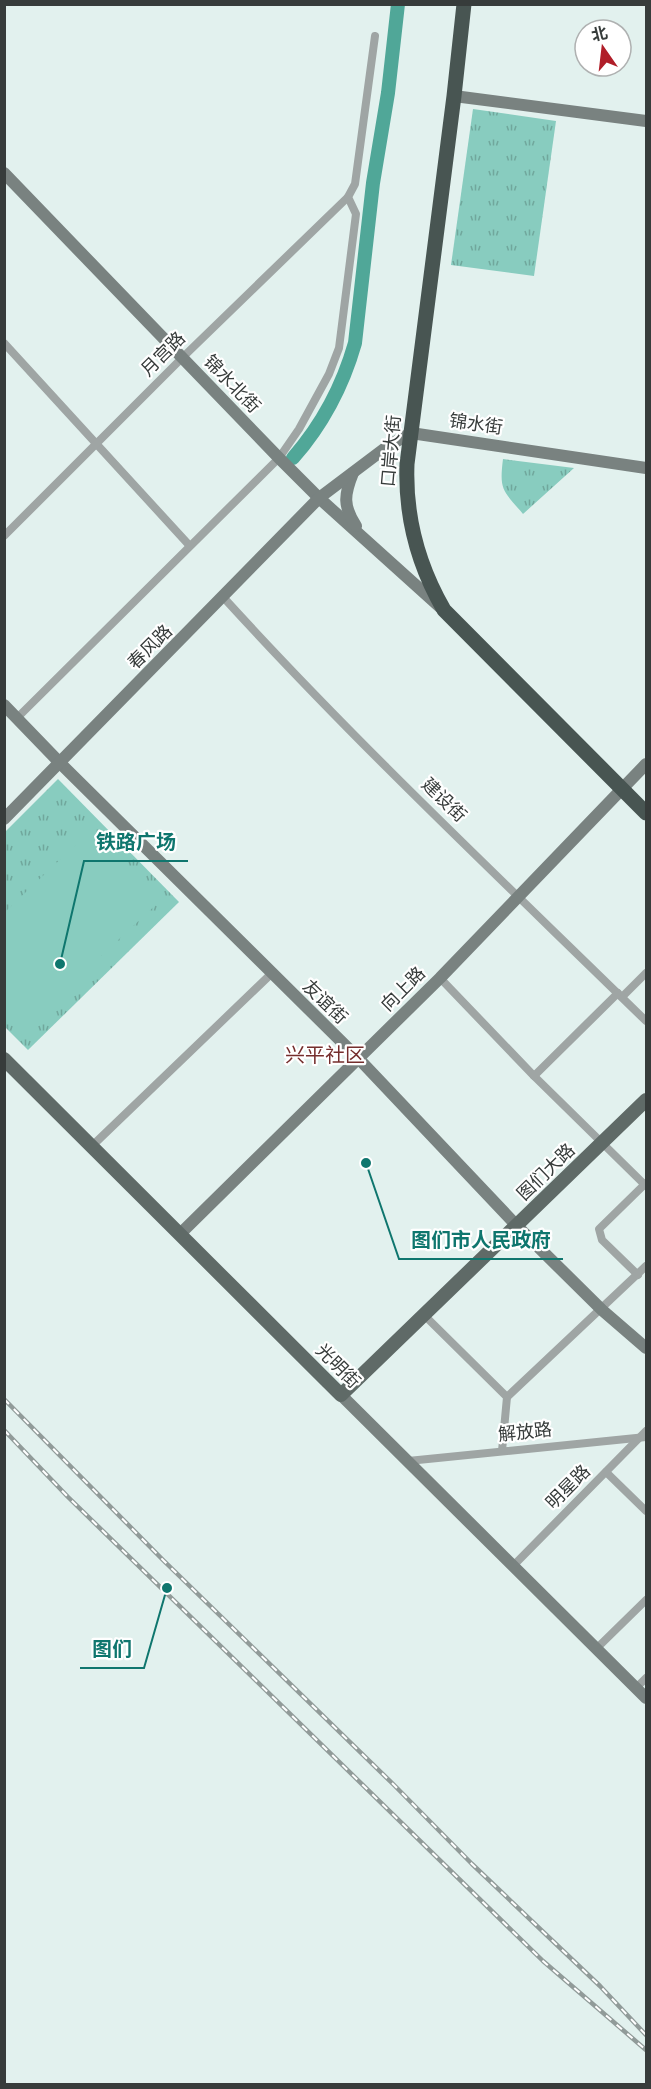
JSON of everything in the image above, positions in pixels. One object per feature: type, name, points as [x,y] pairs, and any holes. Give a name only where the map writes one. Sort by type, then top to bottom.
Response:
[{"type":"highway","name":"口岸大街","points":[[464,4],[407,464],[407,505],[423,566],[444,610],[646,813]]},
{"type":"main road","name":"光明街","points":[[4,1059],[341,1395]]},
{"type":"main road","name":"图们大路","points":[[341,1395],[646,1100]]},
{"type":"street","points":[[17,718],[279,458],[299,429],[329,374],[339,348],[356,214],[348,197],[355,184],[375,36]]},
{"type":"street","points":[[454,96],[646,121]]},
{"type":"street","name":"锦水北街","points":[[4,173],[319,498],[444,610]]},
{"type":"street","name":"月宫路","points":[[4,536],[182,358],[348,197]]},
{"type":"street","points":[[4,343],[189,545]]},
{"type":"street","points":[[319,498],[388,446],[411,433]]},
{"type":"street","name":"锦水街","points":[[411,433],[646,468]]},
{"type":"street","points":[[353,473],[345,496],[348,514],[363,537]]},
{"type":"street","name":"春风路","points":[[4,819],[224,598],[319,498]]},
{"type":"street","name":"建设街","points":[[224,598],[283,663],[646,1021]]},
{"type":"street","name":"友谊街","points":[[4,705],[359,1059],[517,1226],[602,1310],[646,1348]]},
{"type":"street","name":"向上路","points":[[180,1234],[440,978],[646,765]]},
{"type":"street","points":[[534,1076],[646,973]]},
{"type":"street","points":[[92,1146],[272,974]]},
{"type":"street","points":[[440,978],[534,1076],[646,1185],[599,1229],[602,1240],[638,1275]]},
{"type":"street","points":[[502,1451],[507,1397],[602,1310],[646,1266]]},
{"type":"street","points":[[424,1315],[507,1397]]},
{"type":"street","name":"光明街","points":[[341,1395],[646,1698]]},
{"type":"street","name":"明星路","points":[[513,1566],[643,1437],[646,1431]]},
{"type":"street","name":"解放路","points":[[408,1461],[643,1437]]},
{"type":"street","points":[[606,1472],[646,1511]]},
{"type":"street","points":[[597,1648],[646,1600]]},
{"type":"street","points":[[636,1688],[646,1678]]},
{"type":"green space","points":[[473,109],[556,121],[534,276],[451,265]]},
{"type":"green space","points":[[503,459],[574,468],[523,514],[504,490],[502,484]]},
{"type":"green space","points":[[58,779],[179,902],[28,1050],[5,1027],[5,832]]},
{"type":"green space","points":[[93,828],[161,900],[24,1028],[5,1008],[5,912]]},
{"type":"waterway","points":[[293,458],[313,432],[330,404],[355,343],[373,183],[388,93],[398,4]]},
{"type":"railway","points":[[4,1399],[164,1561],[472,1864],[600,1986],[646,2035]]},
{"type":"railway","points":[[4,1430],[68,1497],[543,1961],[646,2050]]},
{"type":"place","name":"铁路广场","points":[[60,964]]},
{"type":"place","name":"图们市人民政府","points":[[366,1163]]},
{"type":"place","name":"图们","points":[[167,1588]]},
{"type":"district","name":"兴平社区","points":[[325,1055]]}]
